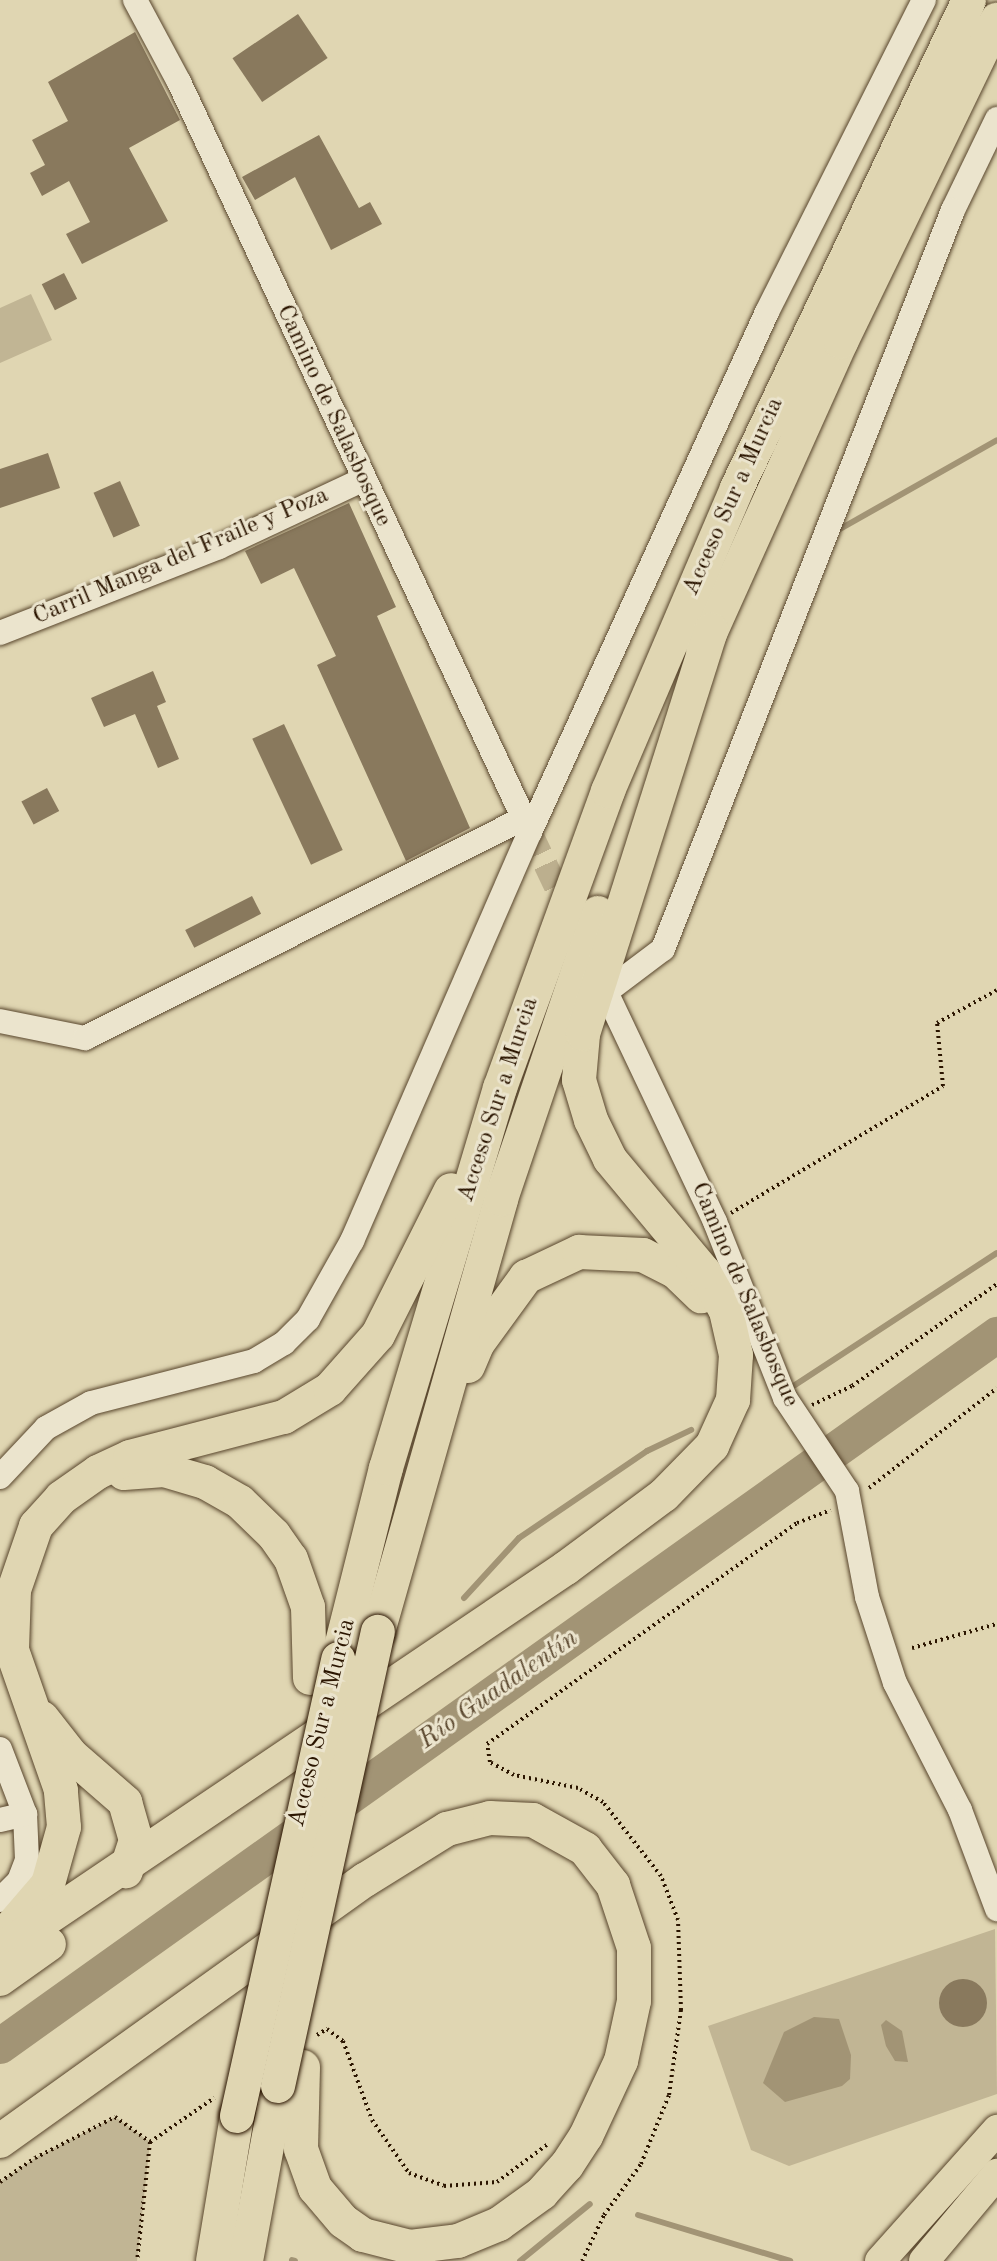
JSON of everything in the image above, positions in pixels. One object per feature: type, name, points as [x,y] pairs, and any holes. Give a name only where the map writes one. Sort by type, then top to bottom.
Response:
[{"type":"highway","name":"Acceso Sur a Murcia","points":[[213,2261],[230,2104],[279,1913],[338,1659],[386,1468],[500,1088],[608,791],[679,619],[811,327],[969,0]]},
{"type":"highway","name":"Acceso Sur a Murcia","points":[[246,2261],[298,2063],[345,1771],[378,1632],[501,1199],[564,1010],[640,802],[711,630],[821,384],[997,20]]},
{"type":"highway","points":[[0,1978],[664,1495],[712,1446],[733,1400],[736,1355],[726,1311],[704,1272],[610,1159],[591,1120],[579,1080],[583,1034],[711,630]]},
{"type":"highway","points":[[0,1938],[48,1884],[64,1827],[61,1790],[19,1680],[12,1650],[14,1590],[25,1546],[61,1498],[130,1457],[284,1417],[330,1389],[378,1335],[500,1088]]},
{"type":"highway","points":[[404,1535],[478,1343],[526,1277],[558,1258],[590,1250],[622,1251],[659,1261],[683,1277],[721,1331],[733,1400]]},
{"type":"highway","points":[[61,1498],[104,1478],[164,1470],[205,1482],[240,1502],[274,1535],[301,1584],[312,1631],[310,1678],[279,1913]]},
{"type":"highway","points":[[0,1950],[452,1647]]},
{"type":"highway","points":[[0,1978],[116,1884],[133,1858],[134,1824],[125,1802],[56,1739],[19,1680]]},
{"type":"highway","points":[[0,2141],[365,1880],[447,1829],[490,1818],[533,1820],[585,1849],[613,1885],[630,1926],[636,1975],[630,2030],[621,2061],[586,2136],[567,2165],[542,2193],[499,2224],[458,2241],[410,2247],[374,2239],[343,2221],[315,2188],[301,2149],[298,2063]]},
{"type":"main road","points":[[880,2261],[997,2130]]},
{"type":"main road","points":[[924,2261],[997,2174]]},
{"type":"street","name":"Camino de Salasbosque","points":[[135,0],[179,82],[362,480],[527,825]]},
{"type":"street","points":[[0,1477],[46,1428],[91,1403],[254,1361],[284,1343],[308,1319],[352,1241],[527,825],[767,312],[924,0]]},
{"type":"street","name":"Camino de Salasbosque","points":[[997,119],[953,210],[663,949],[606,992],[715,1222],[797,1417],[849,1497],[867,1597],[895,1683],[960,1810],[997,1909]]},
{"type":"street","name":"Carril Manga del Fraile y Poza","points":[[0,633],[219,547],[362,480]]},
{"type":"street","points":[[0,1021],[85,1038],[527,825]]},
{"type":"street","points":[[0,1749],[25,1814],[27,1860],[19,1881],[0,1900]]},
{"type":"street","points":[[0,1820],[25,1814]]},
{"type":"path","points":[[715,1222],[943,1086],[937,1023],[997,990]]},
{"type":"path","points":[[797,1417],[852,1386],[997,1284]]},
{"type":"path","points":[[582,2261],[604,2215],[641,2164],[669,2095],[681,2010],[678,1920],[661,1876],[603,1802],[578,1788],[514,1775],[490,1762],[487,1744],[797,1523],[849,1497],[997,1388]]},
{"type":"path","points":[[912,1648],[997,1624]]},
{"type":"path","points":[[298,2063],[327,2029],[343,2041],[372,2120],[409,2173],[444,2186],[497,2182],[559,2135]]},
{"type":"path","points":[[150,2142],[230,2104]]},
{"type":"path","points":[[0,2182],[35,2158],[115,2117],[150,2142]]},
{"type":"path","points":[[137,2261],[150,2142]]},
{"type":"shaded area","points":[[31,294],[52,340],[0,363],[0,308]]},
{"type":"shaded area","points":[[995,1929],[997,2094],[789,2166],[751,2150],[708,2026]]},
{"type":"shaded area","points":[[814,2017],[839,2019],[851,2055],[850,2079],[842,2086],[785,2102],[763,2083],[784,2032]]},
{"type":"shaded area","points":[[886,2020],[902,2031],[908,2062],[895,2061],[886,2046],[881,2025]]},
{"type":"shaded area","points":[[115,2117],[150,2142],[137,2261],[0,2261],[0,2182],[35,2158]]},
{"type":"building","points":[[298,14],[328,58],[262,102],[233,58]]},
{"type":"building","points":[[135,32],[180,120],[129,148],[168,221],[82,264],[66,234],[90,222],[69,181],[42,196],[30,173],[45,165],[32,140],[68,121],[48,82]]},
{"type":"building","points":[[319,135],[359,208],[370,202],[382,224],[331,250],[295,177],[255,200],[242,177]]},
{"type":"building","points":[[64,273],[77,299],[55,310],[42,284]]},
{"type":"building","points":[[48,453],[60,488],[0,508],[0,469]]},
{"type":"building","points":[[120,481],[140,526],[113,538],[94,493]]},
{"type":"building","points":[[349,503],[396,607],[377,616],[470,828],[406,861],[317,665],[336,656],[294,568],[261,584],[245,551]]},
{"type":"building","points":[[153,671],[166,702],[157,706],[179,759],[158,768],[135,714],[104,727],[91,698]]},
{"type":"building","points":[[284,724],[343,850],[311,865],[252,739]]},
{"type":"building","points":[[47,788],[59,811],[34,825],[21,802]]},
{"type":"building","points":[[252,896],[261,914],[194,948],[185,930]]},
{"type":"building","points":[[963,1979],[980,1986],[987,2003],[980,2020],[963,2027],[946,2020],[939,2003],[946,1986]]},
{"type":"waterway","points":[[840,529],[997,440]]},
{"type":"waterway","points":[[795,1385],[997,1253]]},
{"type":"waterway","name":"Río Guadalentín","points":[[0,2046],[997,1335]]},
{"type":"waterway","points":[[464,1598],[519,1538],[647,1451],[691,1430]]},
{"type":"waterway","points":[[520,2261],[590,2204]]},
{"type":"waterway","points":[[638,2215],[790,2261]]},
{"type":"tunnel","points":[[530,832],[569,914]]}]
